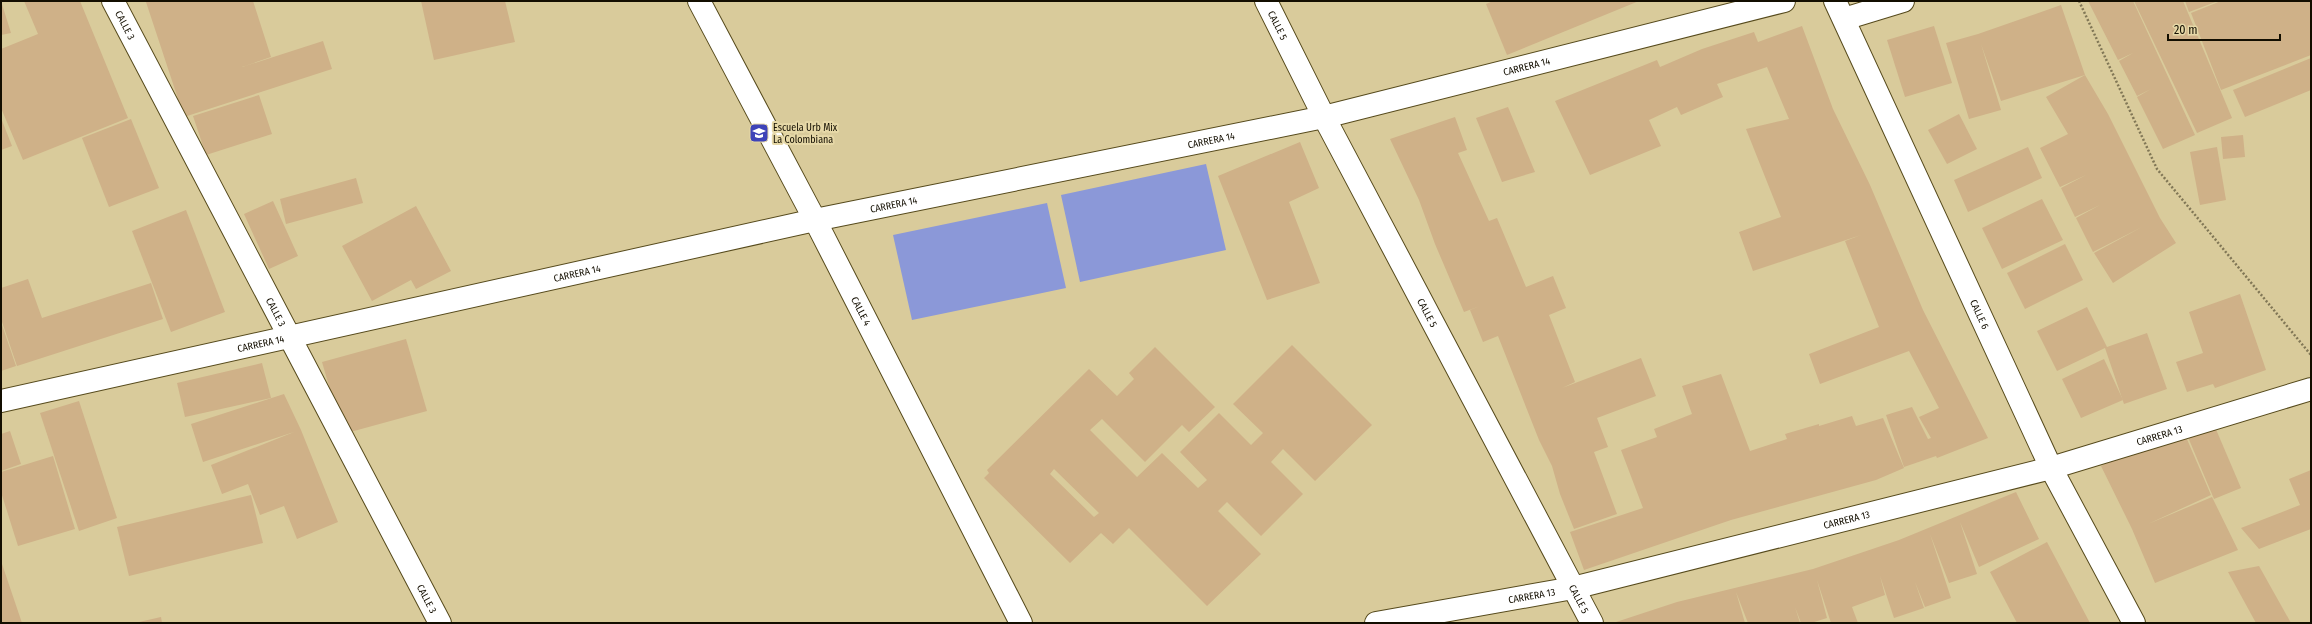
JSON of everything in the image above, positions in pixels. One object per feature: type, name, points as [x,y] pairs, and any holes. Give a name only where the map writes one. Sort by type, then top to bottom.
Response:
[{"type":"street","name":"CALLE 3","points":[[113,1],[289,339],[440,623]]},
{"type":"street","name":"CALLE 4","points":[[699,1],[814,220],[1021,623]]},
{"type":"street","name":"CALLE 5","points":[[1266,1],[1324,117],[1592,623]]},
{"type":"street","name":"CARRERA 14","points":[[1,402],[289,339],[814,220],[1324,117],[1784,1]]},
{"type":"street","points":[[1840,10],[1903,1]]},
{"type":"street","name":"CALLE 6","points":[[1840,10],[2051,468],[2134,623]]},
{"type":"street","name":"CARRERA 13","points":[[1376,623],[1574,588],[2051,468],[2311,390]]},
{"type":"path","points":[[2079,1],[2157,170],[2311,354]]},
{"type":"shaded area","points":[[1206,164],[1226,250],[1080,282],[1061,195]]},
{"type":"shaded area","points":[[1047,203],[1066,288],[912,320],[893,235]]},
{"type":"building","points":[[1,1],[11,33],[1,35]]},
{"type":"building","points":[[24,1],[80,1],[128,118],[23,160],[1,108],[1,49],[38,34]]},
{"type":"building","points":[[253,1],[271,57],[242,67],[323,41],[332,69],[184,117],[146,2]]},
{"type":"building","points":[[421,1],[505,1],[515,42],[434,60]]},
{"type":"building","points":[[1493,1],[1639,1],[1507,55],[1486,4]]},
{"type":"building","points":[[2088,1],[2133,1],[2195,135],[2163,149],[2137,97],[2151,89],[2137,96],[2119,61],[2133,53],[2118,60]]},
{"type":"building","points":[[2134,1],[2183,1],[2232,118],[2197,133]]},
{"type":"building","points":[[2185,1],[2218,1],[2189,12]]},
{"type":"building","points":[[2221,1],[2311,1],[2311,55],[2221,90],[2191,13]]},
{"type":"building","points":[[2061,5],[2085,75],[2001,101],[1981,44],[2001,110],[1969,119],[1946,43],[1978,34]]},
{"type":"building","points":[[1802,26],[1833,109],[1870,185],[1923,310],[1988,438],[1937,458],[1936,456],[1904,467],[1886,415],[1912,407],[1928,439],[1931,438],[1919,417],[1939,408],[1909,351],[1820,384],[1809,354],[1879,327],[1845,241],[1861,235],[1753,271],[1739,232],[1781,217],[1746,129],[1789,119],[1767,67],[1717,84],[1723,97],[1681,115],[1677,107],[1649,120],[1661,146],[1590,175],[1555,101],[1657,60],[1660,67],[1702,49],[1754,32],[1758,42]]},
{"type":"building","points":[[1934,26],[1952,83],[1905,97],[1887,40]]},
{"type":"building","points":[[2311,58],[2311,90],[2245,117],[2233,90]]},
{"type":"building","points":[[2085,75],[2108,114],[2160,218],[2176,243],[2113,283],[2094,253],[2142,227],[2093,252],[2076,218],[2100,205],[2075,217],[2061,188],[2086,175],[2060,187],[2040,148],[2068,134],[2046,97]]},
{"type":"building","points":[[259,95],[272,134],[206,155],[193,116]]},
{"type":"building","points":[[1508,107],[1535,172],[1502,182],[1476,118]]},
{"type":"building","points":[[1959,114],[1977,149],[1947,164],[1928,130]]},
{"type":"building","points":[[1455,117],[1467,150],[1458,153],[1489,221],[1497,218],[1526,287],[1553,276],[1566,308],[1549,315],[1575,382],[1562,388],[1641,358],[1656,396],[1597,418],[1608,447],[1594,452],[1617,514],[1574,529],[1560,494],[1552,466],[1539,440],[1498,336],[1483,342],[1470,310],[1480,306],[1464,312],[1435,244],[1419,200],[1390,139]]},
{"type":"building","points":[[1,118],[12,146],[1,150]]},
{"type":"building","points":[[131,119],[159,188],[109,207],[82,138]]},
{"type":"building","points":[[2243,135],[2245,157],[2223,159],[2221,137]]},
{"type":"building","points":[[1300,142],[1319,188],[1289,202],[1320,283],[1267,300],[1218,176]]},
{"type":"building","points":[[2028,147],[2042,178],[1968,212],[1954,180]]},
{"type":"building","points":[[2217,147],[2226,200],[2200,205],[2190,152]]},
{"type":"building","points":[[356,178],[363,203],[286,224],[280,199]]},
{"type":"building","points":[[2042,199],[2063,240],[2002,269],[1982,228]]},
{"type":"building","points":[[273,201],[298,256],[269,269],[244,214]]},
{"type":"building","points":[[416,206],[451,271],[416,289],[411,280],[372,301],[342,246]]},
{"type":"building","points":[[186,210],[225,312],[171,332],[132,231]]},
{"type":"building","points":[[2065,244],[2083,280],[2025,309],[2007,273]]},
{"type":"building","points":[[28,279],[42,318],[151,283],[163,319],[17,366],[1,319],[1,288]]},
{"type":"building","points":[[2240,294],[2266,370],[2215,388],[2213,384],[2187,392],[2176,362],[2203,353],[2189,312]]},
{"type":"building","points":[[2087,307],[2107,347],[2147,333],[2167,389],[2124,404],[2105,348],[2057,371],[2037,331]]},
{"type":"building","points":[[1,322],[16,366],[1,371]]},
{"type":"building","points":[[406,339],[427,411],[343,434],[322,362]]},
{"type":"building","points":[[1292,345],[1372,425],[1315,481],[1283,449],[1271,462],[1303,494],[1261,536],[1227,502],[1218,511],[1261,554],[1207,606],[1129,528],[1113,544],[1101,533],[1070,563],[984,478],[989,473],[987,470],[1089,369],[1117,396],[1134,379],[1129,373],[1155,347],[1215,407],[1189,432],[1182,425],[1145,462],[1102,419],[1090,430],[1137,477],[1162,453],[1198,488],[1207,480],[1180,452],[1219,413],[1251,445],[1263,433],[1233,404]],"holes":[[[1054,469],[1099,513],[1094,517],[1050,474]]]},
{"type":"building","points":[[2104,359],[2123,400],[2081,418],[2062,379]]},
{"type":"building","points":[[262,363],[271,398],[185,417],[177,383]]},
{"type":"building","points":[[1721,374],[1750,451],[1787,439],[1785,434],[1819,424],[1819,426],[1852,416],[1856,426],[1883,418],[1904,468],[1876,480],[1731,520],[1584,570],[1570,532],[1643,508],[1621,450],[1657,437],[1654,429],[1692,414],[1682,386]]},
{"type":"building","points":[[284,394],[301,430],[338,522],[297,539],[284,506],[260,515],[248,484],[222,494],[211,465],[294,432],[203,462],[191,424]]},
{"type":"building","points":[[79,401],[117,518],[79,531],[40,413]]},
{"type":"building","points":[[2212,420],[2241,488],[2214,499],[2185,430]]},
{"type":"building","points":[[2183,430],[2211,495],[2148,524],[2212,497],[2238,550],[2155,583],[2132,529],[2101,466],[2151,442]]},
{"type":"building","points":[[10,431],[21,464],[1,471],[1,434]]},
{"type":"building","points":[[53,456],[75,529],[18,546],[1,492],[1,472]]},
{"type":"building","points":[[2311,470],[2311,529],[2259,549],[2241,528],[2300,505],[2289,479]]},
{"type":"building","points":[[2016,492],[2039,539],[1979,567],[1960,522],[1977,574],[1949,583],[1930,534],[1951,598],[1925,607],[1915,582],[1924,608],[1894,618],[1880,576],[1885,595],[1852,607],[1858,623],[1831,623],[1817,580],[1827,618],[1811,623],[1801,623],[1795,607],[1800,623],[1748,623],[1736,592],[1745,623],[1613,623],[1677,602],[1813,569],[1899,540]]},
{"type":"building","points":[[251,495],[263,543],[129,576],[117,527]]},
{"type":"building","points":[[2047,542],[2090,623],[2017,623],[1990,572]]},
{"type":"building","points":[[1,561],[22,623],[1,623]]},
{"type":"building","points":[[2259,566],[2291,623],[2256,623],[2228,572]]},
{"type":"building","points":[[161,617],[162,623],[139,623],[139,622]]},
{"type":"place","name":"Escuela Urb Mix La Colombiana","points":[[759,133]]}]
